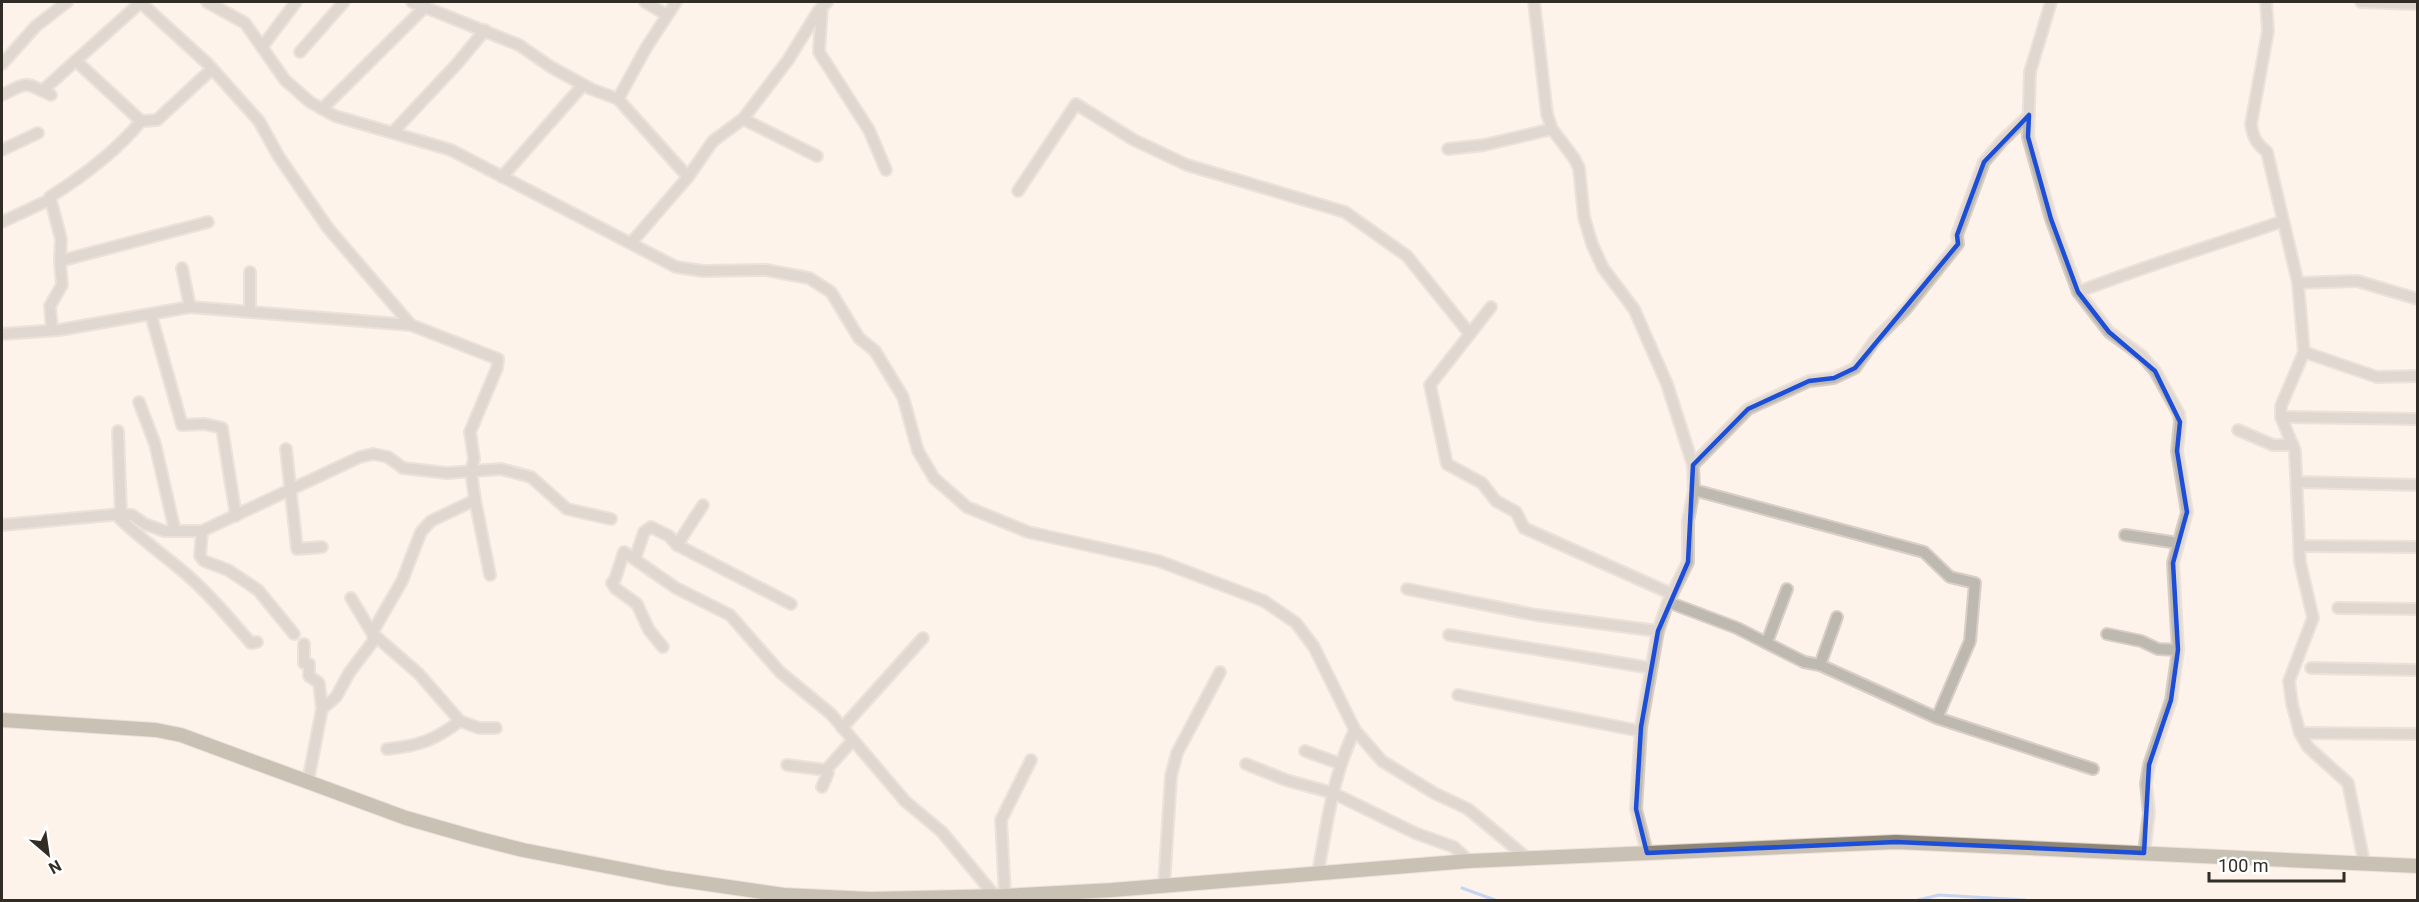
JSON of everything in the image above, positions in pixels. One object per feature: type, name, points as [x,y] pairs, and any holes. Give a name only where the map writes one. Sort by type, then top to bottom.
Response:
[{"type":"main road","points":[[2,720],[156,730],[181,735],[406,818],[476,838],[523,850],[667,878],[784,895],[870,899],[1000,896],[1164,886],[1468,861],[1896,842],[2418,866]]},
{"type":"street","points":[[2,64],[36,26],[67,2]]},
{"type":"street","points":[[2,94],[24,83],[47,93],[76,61],[140,2],[212,69],[259,121],[279,157],[328,228],[411,325]]},
{"type":"street","points":[[207,2],[245,23],[285,80],[310,102],[335,116],[452,150],[676,267],[703,271],[766,270],[809,278],[831,292],[859,338],[875,351],[903,397],[918,451],[934,478],[967,507],[1028,531],[1160,561],[1264,601],[1296,623],[1314,647],[1355,730],[1382,761],[1434,793],[1468,808],[1527,858]]},
{"type":"street","points":[[262,47],[296,2]]},
{"type":"street","points":[[300,52],[344,2]]},
{"type":"street","points":[[412,2],[519,45],[583,85],[618,99],[688,177]]},
{"type":"street","points":[[645,2],[668,15]]},
{"type":"street","points":[[618,99],[676,2]]},
{"type":"street","points":[[1534,2],[1546,114],[1552,129],[1579,168],[1584,217],[1592,244],[1603,268],[1634,309],[1667,384],[1693,465],[1694,489],[1689,521],[1688,562],[1670,598],[1658,631],[1640,730],[1636,809],[1647,853]]},
{"type":"street","points":[[2051,2],[2030,72],[2028,137],[2051,219],[2078,292],[2109,332],[2142,356],[2155,370],[2181,422],[2176,451],[2187,512],[2173,563],[2178,650],[2171,700],[2149,765],[2146,784],[2149,813],[2144,853]]},
{"type":"street","points":[[2266,2],[2268,31],[2251,124],[2253,136],[2258,145],[2267,152],[2298,283],[2304,352],[2281,406],[2282,417],[2295,451],[2300,562],[2313,618],[2289,681],[2292,704],[2300,733],[2308,747],[2348,783],[2364,862]]},
{"type":"street","points":[[2361,2],[2418,4]]},
{"type":"street","points":[[631,243],[688,177],[713,141],[743,119],[788,60],[823,3]]},
{"type":"street","points":[[823,3],[819,52],[869,130],[886,170]]},
{"type":"street","points":[[322,109],[425,7]]},
{"type":"street","points":[[393,132],[456,65],[485,30]]},
{"type":"street","points":[[76,61],[141,121]]},
{"type":"street","points":[[2,222],[49,200],[50,197],[83,176],[121,144],[141,121],[157,120],[212,69]]},
{"type":"street","points":[[502,177],[583,85]]},
{"type":"street","points":[[1018,191],[1076,104],[1134,140],[1187,165],[1345,212],[1407,256],[1470,334]]},
{"type":"street","points":[[1693,465],[1748,409],[1809,381],[1834,378],[1855,368],[1875,340],[1906,309],[1958,244],[1957,235],[1984,162],[2029,115]]},
{"type":"street","points":[[743,119],[817,156]]},
{"type":"street","points":[[1448,149],[1484,145],[1552,129]]},
{"type":"street","points":[[2,150],[38,133]]},
{"type":"street","points":[[49,200],[61,239],[62,285],[50,306],[52,330]]},
{"type":"street","points":[[2078,292],[2283,221]]},
{"type":"street","points":[[60,261],[208,222]]},
{"type":"street","points":[[182,268],[190,307]]},
{"type":"street","points":[[250,272],[250,311]]},
{"type":"street","points":[[2298,283],[2357,281],[2418,299]]},
{"type":"street","points":[[2,334],[52,330],[190,307],[411,325],[498,359],[497,368],[470,432],[474,459],[471,471],[475,500],[490,575]]},
{"type":"street","points":[[1491,307],[1430,384],[1448,464],[1482,483],[1496,501],[1516,512],[1524,528],[1767,642],[1804,662],[1820,665],[1936,718],[2093,769]]},
{"type":"street","points":[[151,315],[182,425],[205,424],[222,428],[236,516]]},
{"type":"street","points":[[2304,352],[2377,377],[2418,376]]},
{"type":"street","points":[[139,402],[154,444],[175,531]]},
{"type":"street","points":[[2282,417],[2418,419]]},
{"type":"street","points":[[2238,430],[2273,445],[2293,445]]},
{"type":"street","points":[[118,431],[118,514],[139,538],[188,576],[219,606],[251,643],[257,642]]},
{"type":"street","points":[[286,449],[297,549],[322,547]]},
{"type":"street","points":[[2,525],[118,514],[132,515],[146,524],[165,531],[202,531],[360,457],[373,454],[388,457],[403,468],[447,473],[501,469],[531,477],[567,509],[611,519]]},
{"type":"street","points":[[2298,482],[2418,485]]},
{"type":"street","points":[[1694,489],[1924,552],[1950,577],[1975,584],[1970,641],[1936,718]]},
{"type":"street","points":[[372,633],[402,581],[422,532],[431,521],[475,500]]},
{"type":"street","points":[[677,545],[703,505]]},
{"type":"street","points":[[635,559],[648,527],[651,526],[669,536],[677,545],[791,604]]},
{"type":"street","points":[[202,531],[200,556],[204,561],[228,570],[258,590],[294,634]]},
{"type":"street","points":[[2125,535],[2178,543]]},
{"type":"street","points":[[2300,546],[2418,547]]},
{"type":"street","points":[[663,647],[649,630],[637,604],[615,588],[612,583],[624,552],[676,588],[730,615],[780,672],[831,714],[905,801],[942,832],[1000,896]]},
{"type":"street","points":[[1407,589],[1536,615],[1658,631]]},
{"type":"street","points":[[1767,642],[1787,589]]},
{"type":"street","points":[[322,709],[336,697],[349,673],[374,640],[351,598]]},
{"type":"street","points":[[2338,608],[2418,609]]},
{"type":"street","points":[[1820,665],[1837,617]]},
{"type":"street","points":[[372,633],[419,674],[460,721],[479,728],[496,728]]},
{"type":"street","points":[[2107,634],[2140,641],[2158,649],[2178,650]]},
{"type":"street","points":[[1449,635],[1651,668]]},
{"type":"street","points":[[842,728],[923,638]]},
{"type":"street","points":[[304,644],[302,658],[304,663],[309,664],[309,676],[320,683],[322,709],[308,781]]},
{"type":"street","points":[[2311,668],[2418,670]]},
{"type":"street","points":[[1164,886],[1171,776],[1177,753],[1220,672]]},
{"type":"street","points":[[1458,695],[1640,730]]},
{"type":"street","points":[[387,749],[415,747],[441,735],[460,721]]},
{"type":"street","points":[[1318,872],[1333,793],[1341,764],[1355,730]]},
{"type":"street","points":[[2300,733],[2418,734]]},
{"type":"street","points":[[822,787],[828,773],[826,771],[852,741]]},
{"type":"street","points":[[1305,751],[1341,764]]},
{"type":"street","points":[[1000,896],[1001,820],[1031,760]]},
{"type":"street","points":[[1246,764],[1286,780],[1333,793],[1415,833],[1454,847],[1468,861]]},
{"type":"street","points":[[787,765],[826,771]]},
{"type":"highlighted area","points":[[2029,115],[2028,137],[2051,219],[2078,292],[2109,332],[2155,371],[2180,422],[2177,451],[2187,512],[2173,563],[2178,650],[2171,700],[2149,765],[2144,853],[1896,842],[1647,853],[1636,809],[1641,727],[1658,631],[1688,562],[1693,465],[1748,409],[1809,381],[1834,378],[1855,368],[1958,244],[1957,235],[1984,162]]},
{"type":"waterway","points":[[1462,888],[1495,900]]},
{"type":"waterway","points":[[1918,900],[1939,895],[2025,900]]}]
